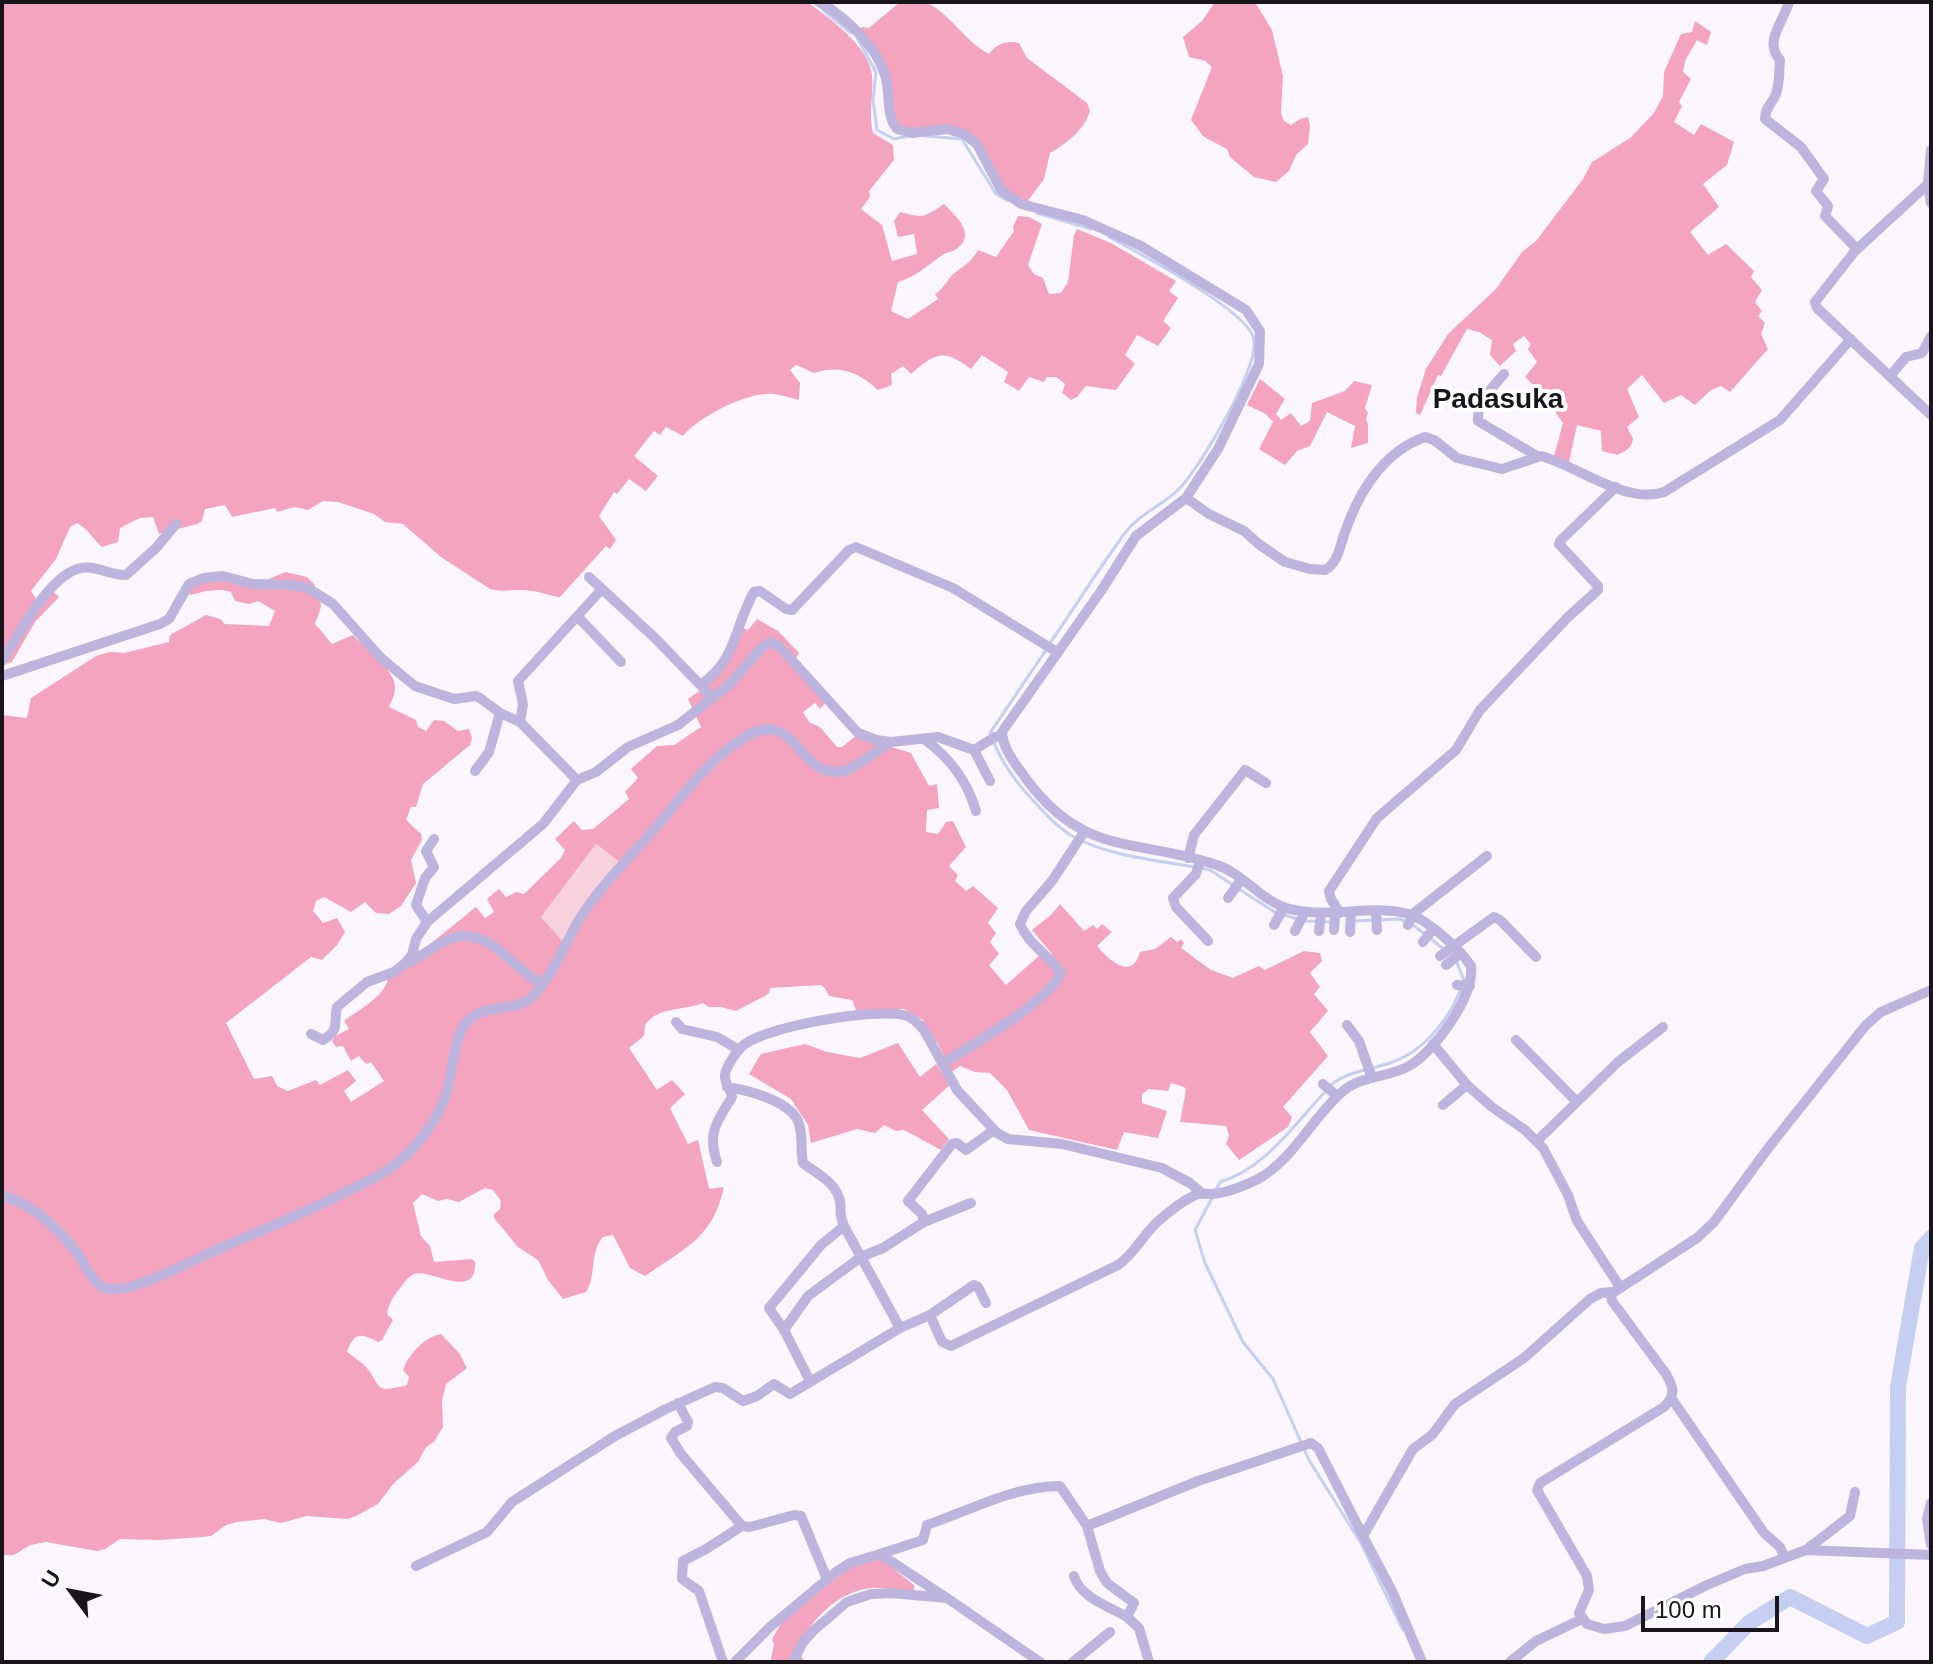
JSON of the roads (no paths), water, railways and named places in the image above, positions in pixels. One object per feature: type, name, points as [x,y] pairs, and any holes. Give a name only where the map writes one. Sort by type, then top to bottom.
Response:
[{"type":"street","points":[[819,2],[834,10],[880,63],[885,75],[891,118],[897,129],[912,133],[947,129],[964,134],[977,144],[1001,190],[1021,204],[1083,220],[1141,246],[1246,310],[1260,331],[1259,364],[1218,449],[1186,498],[1136,536],[1008,723],[994,739],[974,750]]},
{"type":"street","points":[[1789,2],[1785,16],[1775,29],[1775,52],[1780,60],[1779,78],[1776,95],[1769,102],[1765,119],[1801,147],[1822,177],[1823,181],[1816,191],[1828,206],[1825,215],[1857,249]]},
{"type":"street","points":[[1931,150],[1928,184],[1931,203]]},
{"type":"street","points":[[1928,184],[1857,249],[1815,302],[1817,308],[1931,415]]},
{"type":"street","points":[[1891,375],[1906,357],[1922,353],[1931,336]]},
{"type":"street","points":[[1504,374],[1483,399],[1478,421],[1537,456],[1638,495],[1664,492],[1764,431],[1793,407],[1851,339]]},
{"type":"street","points":[[1186,498],[1209,514],[1244,531],[1285,562],[1325,570],[1335,561],[1355,507],[1373,476],[1387,461],[1420,438],[1429,437],[1457,458],[1502,469],[1515,467],[1537,456]]},
{"type":"street","points":[[1342,921],[1329,891],[1377,818],[1456,750],[1480,710],[1568,617],[1598,590],[1598,586],[1559,544],[1616,487]]},
{"type":"street","points":[[2,661],[37,607],[65,577],[77,569],[89,568],[126,575],[156,548],[176,524]]},
{"type":"street","points":[[702,684],[718,672],[725,661],[754,592],[760,591],[792,610],[849,550],[856,547],[953,588],[1056,652]]},
{"type":"street","points":[[2,676],[160,624],[169,619],[189,584],[204,578],[223,576],[253,584],[308,588],[333,604],[381,658],[415,686],[454,699],[476,696],[500,713],[520,722],[577,780]]},
{"type":"street","points":[[589,577],[711,696]]},
{"type":"street","points":[[520,722],[523,704],[518,681],[602,589]]},
{"type":"street","points":[[578,617],[621,662]]},
{"type":"street","points":[[311,1034],[323,1040],[331,1035],[337,1023],[337,1007],[367,982],[394,972],[405,963],[427,922],[543,824],[577,780],[596,772],[628,747],[678,725],[711,696],[729,685],[762,647],[771,642],[858,733],[891,742],[938,737],[974,750],[990,781]]},
{"type":"street","points":[[475,771],[489,752],[500,713]]},
{"type":"street","points":[[2,1196],[31,1209],[58,1231],[105,1289],[138,1285],[324,1203],[383,1173],[402,1159],[435,1119],[446,1095],[462,1031],[468,1020],[490,1008],[532,998],[598,892],[715,760],[741,739],[762,728],[774,728],[785,734],[814,763],[831,771],[846,771],[891,742]]},
{"type":"street","points":[[924,739],[937,748],[963,779],[976,811]]},
{"type":"street","points":[[930,1315],[942,1342],[951,1346],[1118,1265],[1135,1251],[1161,1218],[1206,1194],[1249,1183],[1268,1172],[1300,1140],[1330,1090],[1356,1082],[1370,1071],[1410,1066],[1433,1044],[1440,1025],[1453,1009],[1471,966],[1449,956],[1410,920],[1391,911],[1376,921],[1300,922],[1279,917],[1235,889],[1221,867],[1195,865],[1105,840],[1080,838],[1037,794],[1005,748],[994,739]]},
{"type":"street","points":[[1208,941],[1173,901],[1174,894],[1195,865],[1194,835],[1245,770],[1266,783]]},
{"type":"street","points":[[942,1064],[1046,994],[1060,977],[1061,973],[1020,924],[1026,911],[1052,881],[1080,838]]},
{"type":"street","points":[[427,922],[416,905],[425,878],[434,867],[426,851],[434,839]]},
{"type":"street","points":[[1410,920],[1487,856]]},
{"type":"street","points":[[1449,956],[1497,918],[1536,957]]},
{"type":"street","points":[[405,963],[423,956],[447,940],[471,936],[484,939],[535,980],[544,981]]},
{"type":"street","points":[[1363,1536],[1413,1449],[1432,1435],[1455,1404],[1524,1358],[1590,1299],[1616,1289],[1697,1238],[1714,1222],[1866,1025],[1881,1012],[1931,990]]},
{"type":"street","points":[[717,1162],[712,1137],[714,1126],[732,1097],[727,1087],[726,1070],[746,1043],[804,1024],[864,1015],[905,1015],[924,1030],[957,1090],[994,1130],[1008,1139],[1062,1144],[1162,1168],[1206,1194]]},
{"type":"street","points":[[676,1022],[682,1029],[717,1037],[739,1050]]},
{"type":"street","points":[[1347,1025],[1359,1041],[1370,1071]]},
{"type":"street","points":[[1537,1141],[1618,1062],[1663,1027]]},
{"type":"street","points":[[1516,1040],[1577,1102]]},
{"type":"street","points":[[1433,1044],[1467,1085],[1537,1141],[1616,1289],[1612,1301],[1674,1386],[1672,1399],[1664,1407],[1538,1486],[1539,1495],[1587,1576],[1589,1590],[1579,1613],[1582,1619],[1587,1624],[1604,1629],[1625,1626],[1719,1579],[1806,1550],[1850,1516],[1855,1492]]},
{"type":"street","points":[[1443,1105],[1467,1085]]},
{"type":"street","points":[[727,1087],[783,1106],[796,1117],[801,1133],[803,1163],[830,1183],[840,1202],[838,1212],[844,1226],[900,1328]]},
{"type":"street","points":[[924,1222],[922,1214],[908,1201],[954,1142],[966,1150],[994,1130]]},
{"type":"street","points":[[784,1330],[808,1296],[861,1257],[883,1248],[924,1222],[971,1203]]},
{"type":"street","points":[[810,1381],[769,1308],[821,1245],[844,1226]]},
{"type":"street","points":[[416,1566],[487,1532],[512,1502],[615,1436],[678,1403],[715,1387],[723,1388],[743,1401],[774,1384],[790,1394],[900,1328],[930,1315],[974,1285],[986,1303]]},
{"type":"street","points":[[1672,1399],[1764,1533],[1780,1547],[1785,1558]]},
{"type":"street","points":[[678,1403],[688,1422],[687,1426],[672,1435],[672,1441],[742,1526]]},
{"type":"street","points":[[1087,1526],[1198,1481],[1311,1443],[1318,1448],[1392,1591],[1422,1662]]},
{"type":"street","points":[[735,1662],[770,1627],[850,1563],[923,1540],[927,1525],[1010,1493],[1060,1486],[1087,1526],[1100,1571],[1107,1583],[1134,1603],[1127,1617]]},
{"type":"street","points":[[1931,1503],[1927,1519],[1931,1545]]},
{"type":"street","points":[[723,1662],[699,1591],[682,1579],[683,1561],[742,1526],[794,1515],[801,1516],[827,1579]]},
{"type":"street","points":[[1806,1550],[1931,1555]]},
{"type":"street","points":[[880,1554],[1040,1662]]},
{"type":"street","points":[[1074,1576],[1083,1593],[1127,1617],[1139,1628],[1149,1662]]},
{"type":"street","points":[[793,1662],[803,1642],[830,1614],[858,1597],[891,1593],[947,1598]]},
{"type":"street","points":[[1510,1662],[1536,1641],[1582,1619]]},
{"type":"street","points":[[1073,1662],[1110,1632]]},
{"type":"waterway","points":[[823,10],[851,33]]},
{"type":"waterway","points":[[857,38],[876,72],[873,100],[877,130],[894,139],[909,136]]},
{"type":"waterway","points":[[925,136],[962,139],[996,194],[1008,201]]},
{"type":"waterway","points":[[1037,213],[1091,229]]},
{"type":"waterway","points":[[1050,643],[1125,533],[1137,520],[1175,493],[1190,475],[1240,390],[1254,349],[1253,336],[1230,311],[1188,282],[1109,237]]},
{"type":"waterway","points":[[1046,650],[990,733],[1011,774],[1050,818],[1074,837],[1117,853],[1194,867]]},
{"type":"waterway","points":[[1201,868],[1210,870],[1233,885]]},
{"type":"waterway","points":[[1239,889],[1276,913]]},
{"type":"waterway","points":[[1284,915],[1305,921],[1331,922]]},
{"type":"waterway","points":[[1355,921],[1400,919],[1407,922]]},
{"type":"waterway","points":[[1413,925],[1445,950]]},
{"type":"waterway","points":[[1331,1085],[1352,1074],[1403,1057],[1426,1041],[1453,1006],[1464,980],[1456,961]]},
{"type":"waterway","points":[[1215,1192],[1220,1182],[1236,1176],[1265,1156],[1326,1091]]},
{"type":"waterway","points":[[1212,1198],[1195,1230],[1205,1263],[1243,1342],[1273,1379],[1309,1460],[1361,1543],[1403,1630]]},
{"type":"waterway","points":[[1711,1662],[1749,1623],[1790,1597],[1867,1636],[1897,1622],[1898,1387],[1922,1248],[1931,1238]]},
{"type":"district","name":"Padasuka","points":[[1498,400]]}]
